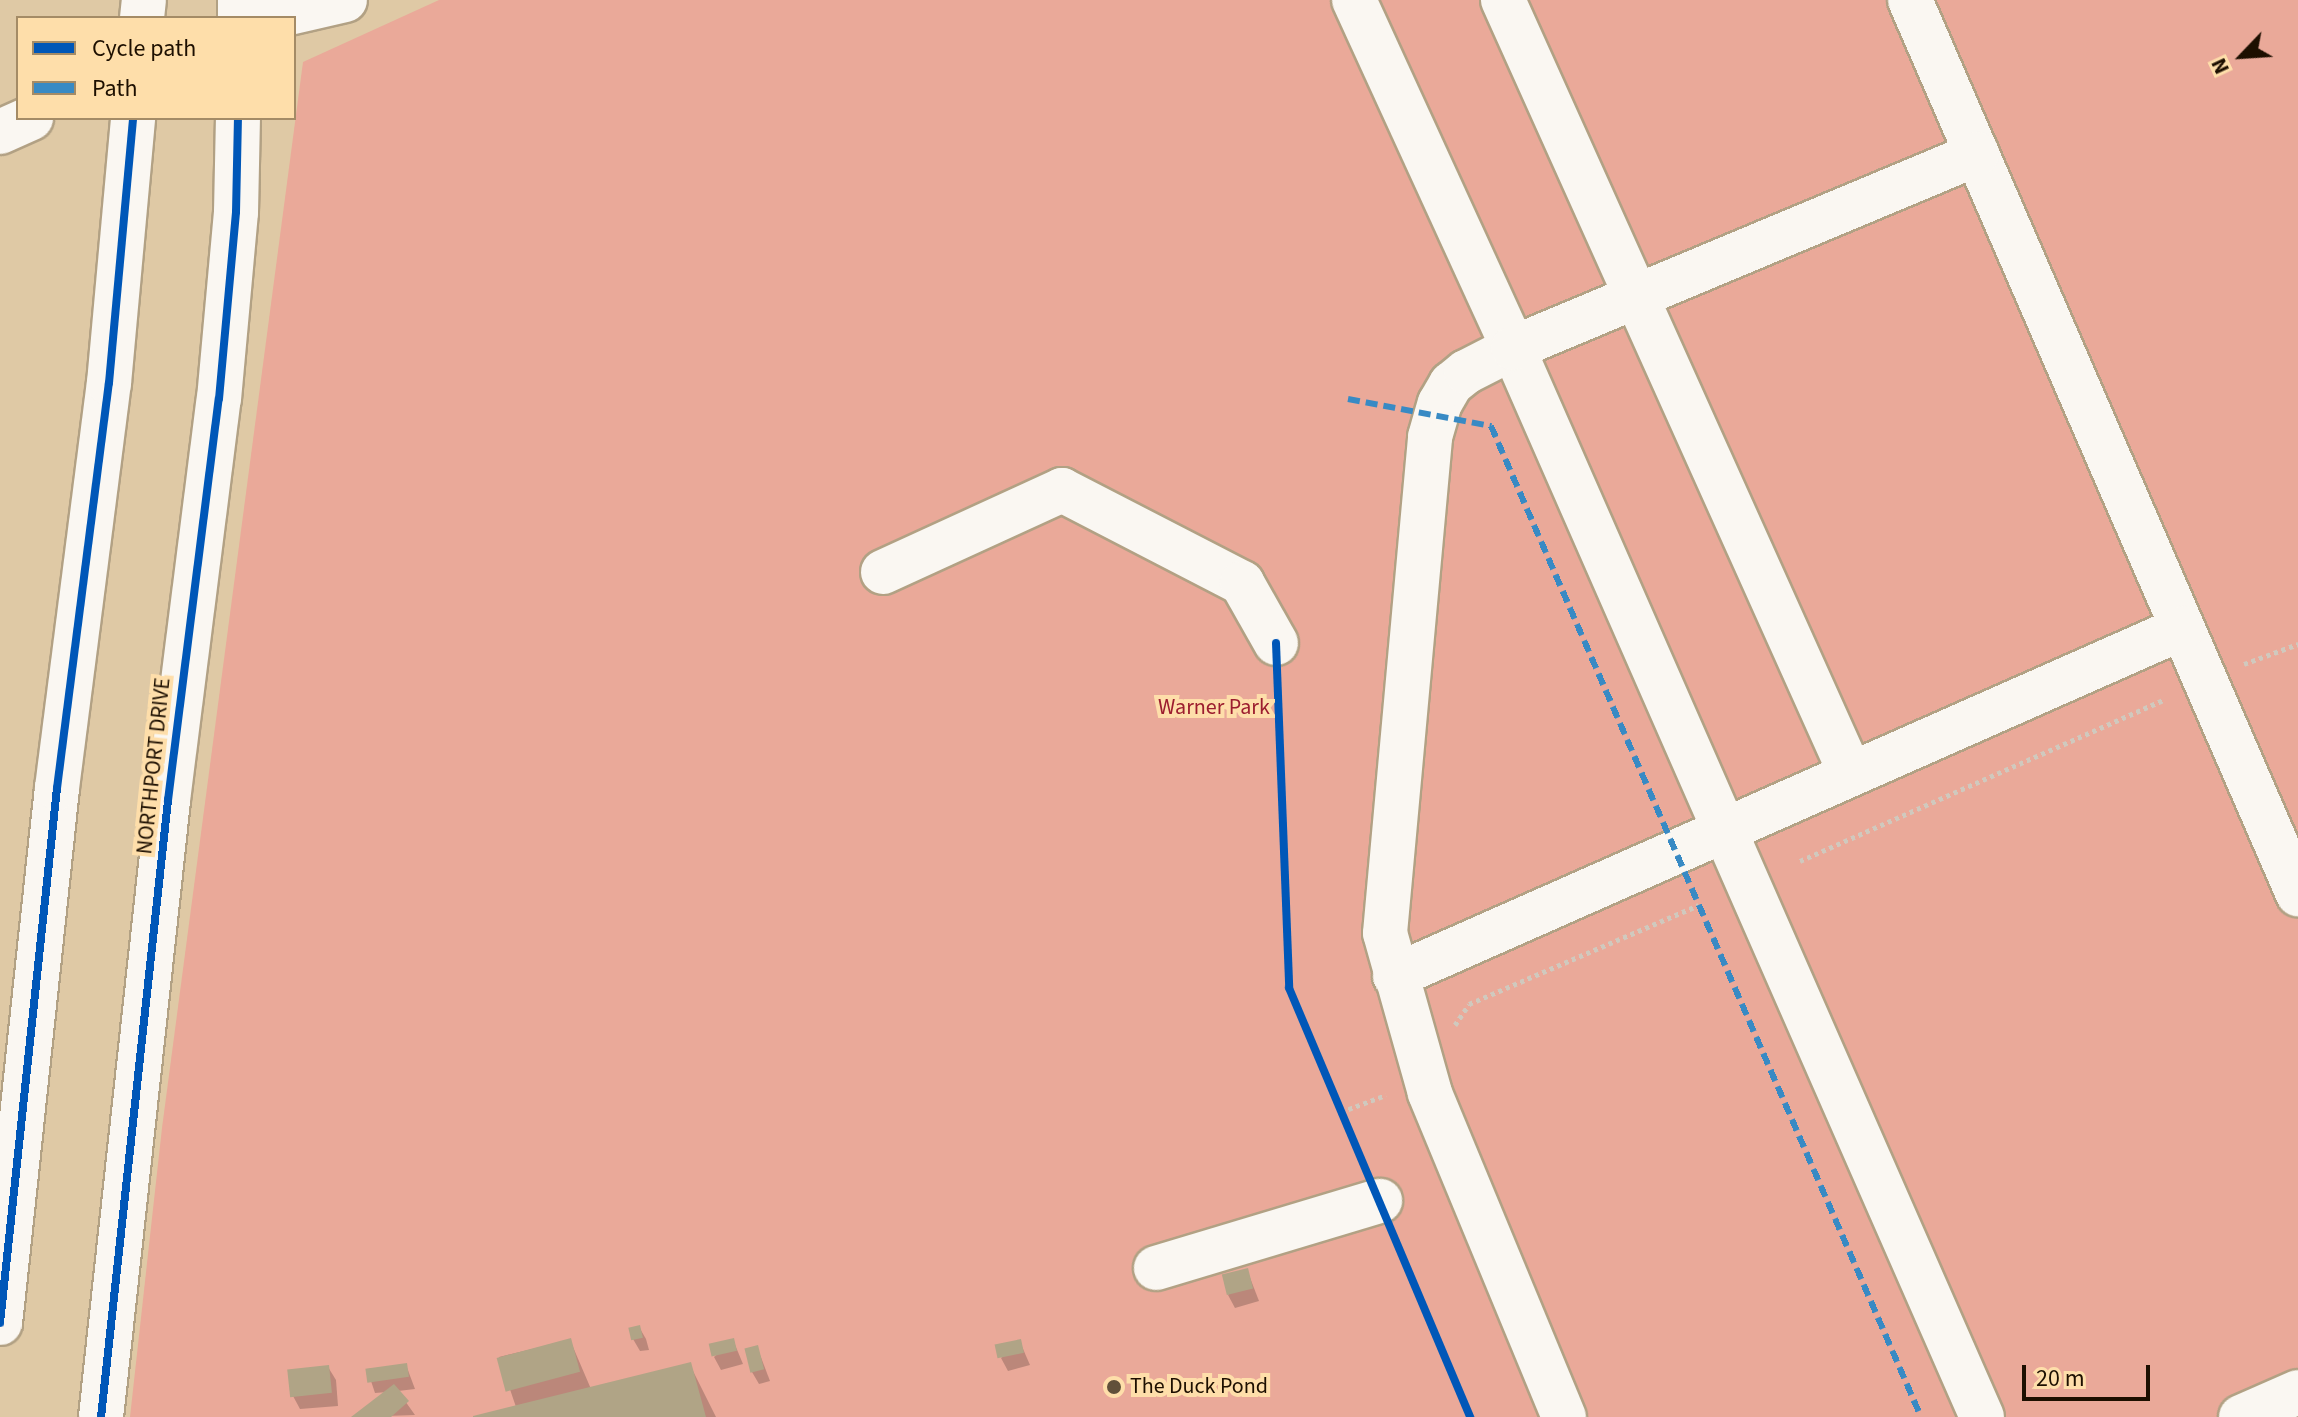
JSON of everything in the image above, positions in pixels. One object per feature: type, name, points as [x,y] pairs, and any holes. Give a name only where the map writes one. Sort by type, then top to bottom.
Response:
[{"type":"main road","points":[[255,16],[286,0]]},
{"type":"main road","points":[[276,16],[345,0]]},
{"type":"main road","points":[[1354,0],[1513,348],[1982,1417]]},
{"type":"main road","points":[[1503,0],[1850,772]]},
{"type":"main road","points":[[1910,0],[2298,894]]},
{"type":"main road","points":[[0,132],[27,120]]},
{"type":"main road","points":[[0,1323],[59,773],[109,383],[133,120]]},
{"type":"main road","name":"NORTHPORT DRIVE","points":[[101,1417],[171,769],[219,399],[236,212],[238,120]]},
{"type":"main road","points":[[1564,1417],[1430,1093],[1385,933],[1387,884],[1430,437],[1451,384],[1513,348],[1977,154]]},
{"type":"main road","points":[[883,572],[1062,490],[1242,583],[1276,643]]},
{"type":"main road","points":[[1395,976],[1850,772],[2182,628]]},
{"type":"main road","points":[[1156,1268],[1380,1201]]},
{"type":"main road","points":[[2241,1417],[2298,1392]]},
{"type":"path","points":[[1800,861],[2205,681],[2298,644]]},
{"type":"path","points":[[1453,1029],[1469,1004],[1699,905]]},
{"type":"path","points":[[1341,1112],[1392,1092]]},
{"type":"path","points":[[1335,1098],[1347,1125]]},
{"type":"green space","name":"Warner Park","points":[[439,0],[2298,0],[2298,1417],[130,1417],[162,1128],[303,62]]},
{"type":"building","points":[[1248,1268],[1253,1288],[1227,1295],[1222,1275]]},
{"type":"building","points":[[640,1325],[643,1338],[631,1340],[628,1328]]},
{"type":"building","points":[[571,1338],[580,1372],[506,1392],[497,1358]]},
{"type":"building","points":[[734,1338],[737,1351],[712,1357],[709,1344]]},
{"type":"building","points":[[1021,1339],[1024,1353],[998,1358],[995,1345]]},
{"type":"building","points":[[758,1345],[764,1369],[750,1373],[744,1348]]},
{"type":"building","points":[[691,1362],[706,1417],[473,1417],[473,1416]]},
{"type":"building","points":[[407,1363],[409,1377],[367,1383],[365,1369]]},
{"type":"building","points":[[329,1365],[332,1393],[290,1397],[287,1369]]},
{"type":"building","points":[[394,1384],[409,1401],[391,1417],[351,1417]]},
{"type":"marked path","points":[[1348,399],[1491,426],[1921,1417]]},
{"type":"cycle path","points":[[0,1323],[57,788],[109,383],[133,120]]},
{"type":"cycle path","points":[[101,1417],[168,800],[219,399],[236,212],[238,120]]},
{"type":"cycle path","points":[[1276,643],[1289,988],[1470,1417]]},
{"type":"place","name":"The Duck Pond","points":[[1114,1387]]}]
